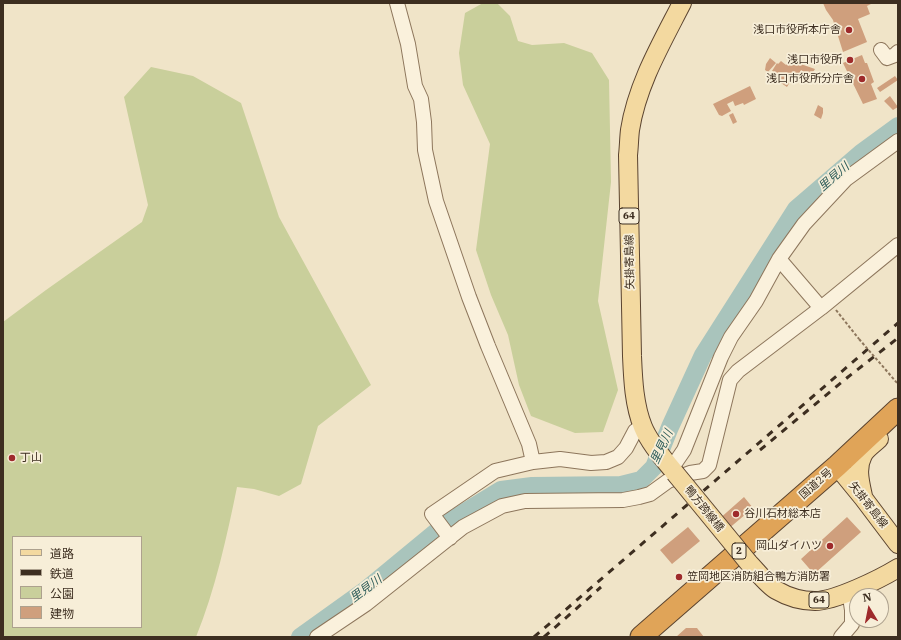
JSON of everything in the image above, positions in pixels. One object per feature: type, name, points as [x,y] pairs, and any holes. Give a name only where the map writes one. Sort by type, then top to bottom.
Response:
[{"type":"highway","name":"国道2号","points":[[641,637],[837,466],[898,408]]},
{"type":"main road","name":"矢掛寄島線","points":[[671,468],[646,432],[638,407],[634,385],[632,356],[628,155],[634,110],[642,85],[682,3]]},
{"type":"main road","points":[[864,499],[859,465],[863,454],[893,428],[898,416]]},
{"type":"main road","name":"矢掛寄島線","points":[[837,466],[898,544]]},
{"type":"main road","name":"鴨方跨線橋","points":[[671,468],[748,562],[775,590],[789,596],[804,600],[816,601],[849,591]]},
{"type":"main road","name":"64","points":[[857,588],[878,580],[898,568]]},
{"type":"street","points":[[397,3],[408,44],[416,86],[421,99],[425,150],[436,201],[482,332],[530,444],[532,462]]},
{"type":"street","points":[[881,50],[887,58],[898,52]]},
{"type":"street","points":[[671,468],[684,450],[724,351],[756,301],[779,259],[804,224],[846,179],[898,140]]},
{"type":"street","points":[[317,637],[366,604],[463,527],[502,506],[525,501],[623,500],[650,494],[668,480],[703,472],[709,465],[730,380],[738,371],[898,245]]},
{"type":"street","points":[[779,259],[825,304]]},
{"type":"street","points":[[450,538],[432,514],[495,471],[532,462],[560,459],[591,463],[606,462],[618,457],[626,448],[636,431],[646,432]]},
{"type":"street","points":[[841,637],[849,628]]},
{"type":"path","points":[[825,304],[859,339],[898,384]]},
{"type":"green space","points":[[483,3],[497,3],[510,16],[518,41],[532,45],[564,43],[592,53],[609,80],[611,182],[598,301],[618,390],[603,432],[575,433],[531,416],[519,385],[508,335],[491,295],[476,250],[490,144],[463,85],[459,53],[465,13]]},
{"type":"green space","points":[[151,67],[193,76],[241,103],[279,217],[371,385],[318,426],[301,484],[279,496],[254,489],[237,487],[215,582],[196,637],[3,637],[3,322],[142,222],[148,205],[124,97]]},
{"type":"building","name":"浅口市役所本庁舎","points":[[823,3],[873,3],[867,6],[870,14],[858,19],[867,42],[843,52],[833,20]]},
{"type":"building","name":"浅口市役所分庁舎","points":[[862,55],[865,63],[867,63],[874,82],[871,84],[877,99],[863,104],[843,63]]},
{"type":"building","points":[[770,58],[776,63],[768,72],[765,70],[766,64]]},
{"type":"building","points":[[789,59],[795,63],[815,69],[810,77],[801,70],[796,80],[793,77],[787,87],[772,77],[775,73],[772,71],[777,63],[778,64],[781,61],[786,65]]},
{"type":"building","points":[[895,76],[898,80],[880,92],[877,88]]},
{"type":"building","points":[[750,86],[756,99],[744,105],[743,103],[735,106],[733,101],[727,104],[731,111],[722,116],[719,115],[713,104]]},
{"type":"building","points":[[890,96],[898,107],[893,110],[884,101]]},
{"type":"building","points":[[818,105],[823,108],[821,119],[814,115]]},
{"type":"building","points":[[733,113],[737,122],[733,124],[729,115]]},
{"type":"building","name":"谷川石材総本店","points":[[744,497],[753,508],[727,530],[718,520]]},
{"type":"building","name":"岡山ダイハツ","points":[[847,517],[861,532],[814,574],[801,559]]},
{"type":"building","points":[[688,527],[700,541],[672,564],[660,550]]},
{"type":"building","points":[[686,628],[697,628],[704,637],[676,637]]},
{"type":"waterway","name":"里見川","points":[[300,637],[367,589],[447,523],[501,490],[532,486],[621,485],[641,480],[654,467],[670,427],[703,355],[796,209],[861,153],[898,126]]},
{"type":"railway","points":[[534,637],[898,323]]},
{"type":"railway","points":[[760,450],[848,377],[898,338]]},
{"type":"railway","points":[[544,637],[601,587]]},
{"type":"place","name":"浅口市役所本庁舎","points":[[849,30]]},
{"type":"place","name":"浅口市役所","points":[[850,60]]},
{"type":"place","name":"浅口市役所分庁舎","points":[[862,79]]},
{"type":"place","name":"丁山","points":[[12,458]]},
{"type":"place","name":"谷川石材総本店","points":[[736,514]]},
{"type":"place","name":"岡山ダイハツ","points":[[830,546]]},
{"type":"place","name":"笠岡地区消防組合鴨方消防署","points":[[679,577]]}]
